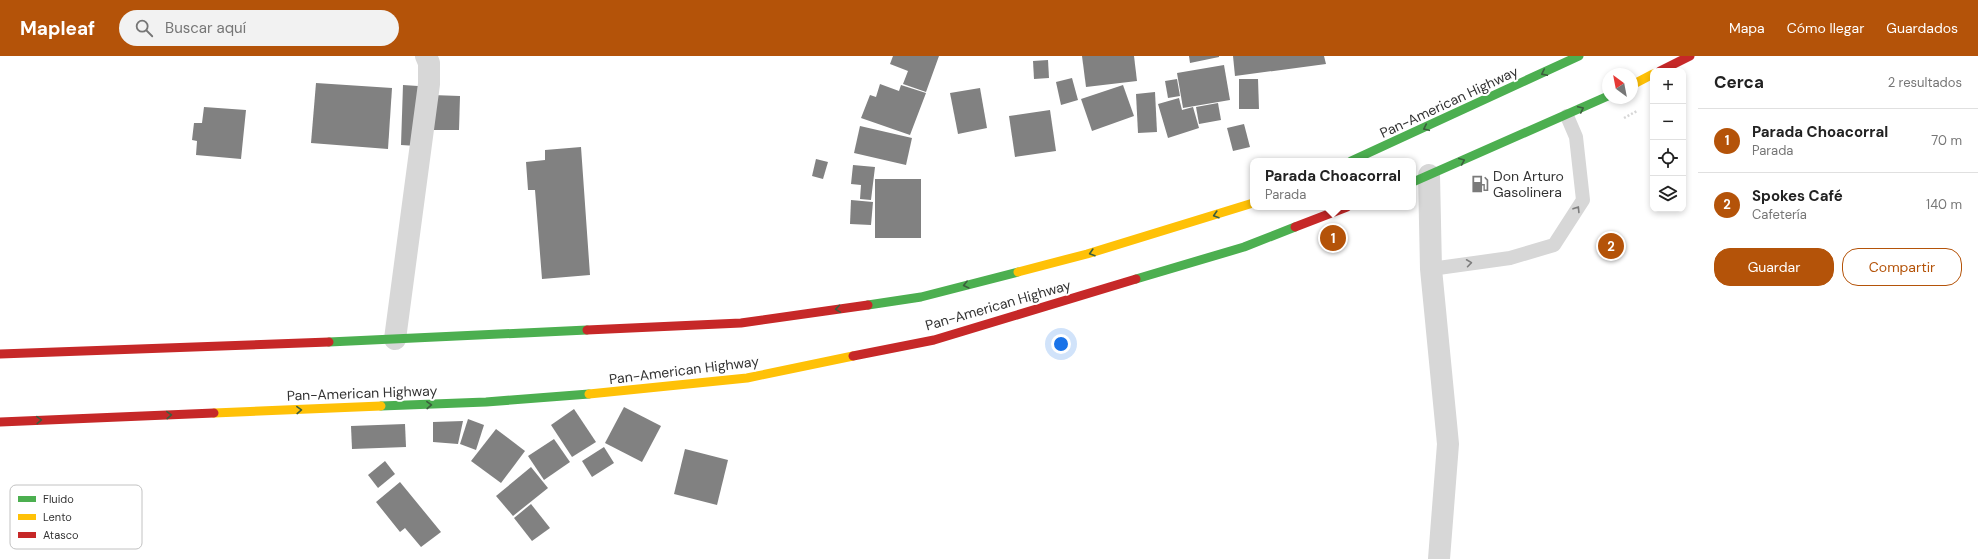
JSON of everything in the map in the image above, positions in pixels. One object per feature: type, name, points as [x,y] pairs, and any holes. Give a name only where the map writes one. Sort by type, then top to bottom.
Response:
[{"type":"highway","name":"Pan-American Highway","points":[[1358,158],[1579,56]]},
{"type":"highway","points":[[1666,68],[1690,56]]},
{"type":"highway","points":[[1638,82],[1650,76]]},
{"type":"highway","points":[[1421,178],[1567,116],[1602,99]]},
{"type":"highway","name":"Pan-American Highway","points":[[0,354],[395,339],[741,323],[921,297],[1087,254],[1250,204]]},
{"type":"highway","name":"Pan-American Highway","points":[[0,422],[486,402],[621,392],[747,378],[934,340],[1244,247],[1339,210]]},
{"type":"street","points":[[395,339],[429,84],[429,63],[426,56]]},
{"type":"street","points":[[1421,178],[1448,444],[1439,559]]},
{"type":"lane","points":[[1431,269],[1510,258],[1554,245],[1583,200],[1576,137],[1567,116]]},
{"type":"path","points":[[1620,120],[1640,109]]},
{"type":"building","points":[[893,56],[939,56],[926,92],[903,84],[908,71],[890,64]]},
{"type":"building","points":[[1082,56],[1134,56],[1137,81],[1086,87]]},
{"type":"building","points":[[1189,56],[1219,56],[1219,57],[1190,63]]},
{"type":"building","points":[[1233,56],[1324,56],[1326,64],[1235,76]]},
{"type":"building","points":[[1048,60],[1049,78],[1034,79],[1033,61]]},
{"type":"building","points":[[1224,65],[1230,100],[1183,108],[1177,73]]},
{"type":"building","points":[[1072,78],[1078,100],[1061,105],[1056,82]]},
{"type":"building","points":[[1177,79],[1180,96],[1168,98],[1165,81]]},
{"type":"building","points":[[1239,79],[1258,79],[1259,109],[1239,109]]},
{"type":"building","points":[[316,83],[392,88],[388,149],[311,143]]},
{"type":"building","points":[[880,84],[899,91],[901,85],[926,93],[910,135],[861,118],[870,95],[876,97]]},
{"type":"building","points":[[403,85],[418,86],[417,146],[401,145]]},
{"type":"building","points":[[1123,85],[1134,116],[1092,131],[1081,99]]},
{"type":"building","points":[[980,88],[987,128],[958,134],[950,93]]},
{"type":"building","points":[[1155,92],[1157,132],[1138,133],[1136,94]]},
{"type":"building","points":[[432,95],[460,96],[459,130],[430,130]]},
{"type":"building","points":[[1179,98],[1182,110],[1193,107],[1199,128],[1168,138],[1158,104]]},
{"type":"building","points":[[1218,103],[1221,120],[1199,124],[1196,107]]},
{"type":"building","points":[[204,107],[246,110],[241,159],[196,155],[197,141],[192,140],[194,123],[202,123]]},
{"type":"building","points":[[1050,110],[1056,151],[1015,157],[1009,116]]},
{"type":"building","points":[[1244,124],[1250,147],[1233,151],[1227,128]]},
{"type":"building","points":[[860,126],[912,138],[906,165],[854,153]]},
{"type":"building","points":[[581,147],[590,275],[542,279],[535,190],[528,190],[526,162],[545,160],[545,150]]},
{"type":"building","points":[[816,159],[828,162],[823,179],[812,176]]},
{"type":"building","points":[[853,165],[875,167],[871,200],[860,199],[861,185],[851,184]]},
{"type":"building","points":[[875,179],[921,179],[921,238],[875,238]]},
{"type":"building","points":[[851,200],[873,202],[871,225],[850,224]]},
{"type":"building","points":[[624,407],[661,426],[642,462],[605,443]]},
{"type":"building","points":[[574,409],[596,442],[572,457],[551,425]]},
{"type":"building","points":[[468,419],[484,425],[476,450],[460,444]]},
{"type":"building","points":[[463,421],[458,444],[433,442],[433,422]]},
{"type":"building","points":[[405,424],[406,447],[352,449],[351,426]]},
{"type":"building","points":[[496,429],[525,451],[501,483],[471,461]]},
{"type":"building","points":[[554,439],[570,462],[544,480],[528,456]]},
{"type":"building","points":[[604,447],[614,463],[592,477],[582,461]]},
{"type":"building","points":[[685,449],[728,460],[717,505],[674,494]]},
{"type":"building","points":[[385,461],[395,474],[378,488],[368,475]]},
{"type":"building","points":[[531,467],[548,488],[513,516],[496,496]]},
{"type":"building","points":[[400,482],[441,532],[421,547],[405,528],[400,532],[376,502]]},
{"type":"building","points":[[531,504],[550,528],[532,541],[514,518]]},
{"type":"traffic: fast","points":[[1358,158],[1579,56]]},
{"type":"traffic: fast","points":[[1416,181],[1602,99]]},
{"type":"traffic: fast","points":[[1136,279],[1244,247],[1295,227]]},
{"type":"traffic: fast","points":[[868,305],[921,297],[1018,272]]},
{"type":"traffic: fast","points":[[329,342],[587,330]]},
{"type":"traffic: fast","points":[[381,406],[486,402],[589,394]]},
{"type":"traffic: slow","points":[[1638,82],[1650,76]]},
{"type":"traffic: slow","points":[[1018,272],[1087,254],[1250,204]]},
{"type":"traffic: slow","points":[[589,394],[747,378],[853,356]]},
{"type":"traffic: slow","points":[[214,413],[381,406]]},
{"type":"traffic: jam","points":[[1666,68],[1690,56]]},
{"type":"traffic: jam","points":[[1295,227],[1339,210]]},
{"type":"traffic: jam","points":[[853,356],[934,340],[1136,279]]},
{"type":"traffic: jam","points":[[587,330],[741,323],[868,305]]},
{"type":"traffic: jam","points":[[0,354],[329,342]]},
{"type":"traffic: jam","points":[[0,422],[214,413]]},
{"type":"place","name":"Don Arturo Gasolinera","points":[[1480,184]]},
{"type":"place","name":"Parada Choacorral","points":[[1333,238]]},
{"type":"place","name":"Spokes Café","points":[[1611,246]]}]
